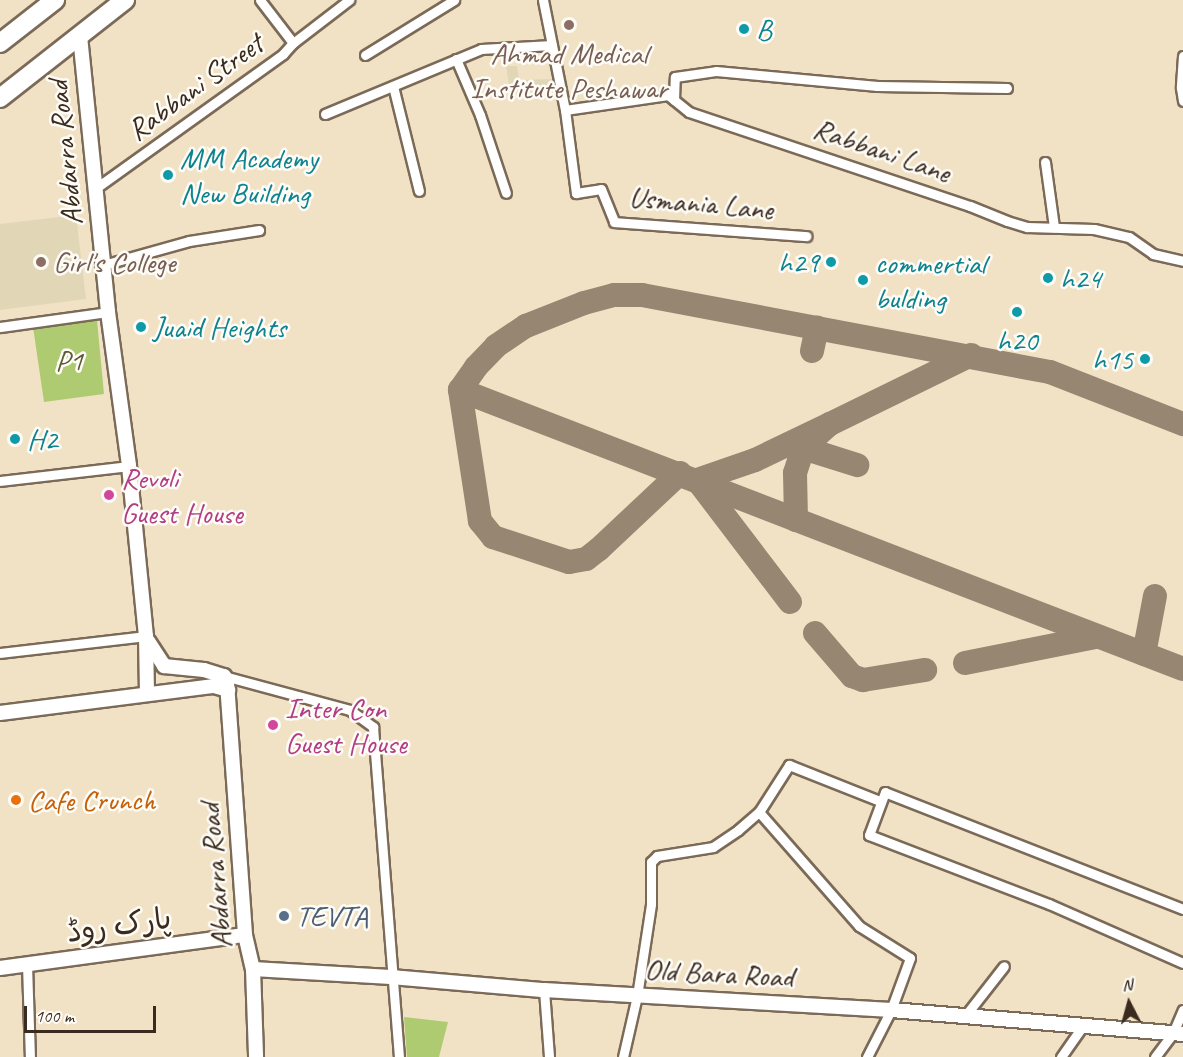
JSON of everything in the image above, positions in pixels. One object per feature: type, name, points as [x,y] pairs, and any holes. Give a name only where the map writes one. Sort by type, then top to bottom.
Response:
[{"type":"highway","points":[[0,43],[55,0]]},
{"type":"highway","points":[[0,98],[125,0]]},
{"type":"street","points":[[261,0],[293,43]]},
{"type":"street","name":"Rabbani Street","points":[[96,188],[283,54],[293,43],[349,0]]},
{"type":"street","points":[[365,54],[440,3],[454,0]]},
{"type":"street","points":[[543,0],[565,110]]},
{"type":"street","name":"Abdarra Road","points":[[80,36],[108,312],[129,466],[151,688]]},
{"type":"street","points":[[325,114],[481,49],[496,46],[552,45]]},
{"type":"street","points":[[1183,56],[1181,88],[1183,101]]},
{"type":"street","points":[[456,59],[480,115],[506,193]]},
{"type":"street","points":[[674,100],[675,77],[716,71],[878,86],[1007,88]]},
{"type":"street","points":[[393,86],[419,190]]},
{"type":"street","name":"Rabbani Lane","points":[[565,110],[668,95],[689,112],[959,202],[1007,221],[1027,226],[1094,229],[1129,237],[1153,254],[1183,261]]},
{"type":"street","name":"Usmania Lane","points":[[565,110],[576,193],[601,189],[614,222],[806,236]]},
{"type":"street","points":[[1045,162],[1054,227]]},
{"type":"street","points":[[103,265],[168,246],[259,230]]},
{"type":"street","points":[[0,327],[108,312]]},
{"type":"street","points":[[0,481],[129,466]]},
{"type":"street","points":[[0,653],[146,636],[159,661],[165,666]]},
{"type":"street","points":[[151,688],[154,671],[165,666],[204,670],[226,683],[350,710],[373,727],[399,1057]]},
{"type":"street","name":"Abdarra Road","points":[[226,683],[245,935],[253,969],[256,1057]]},
{"type":"street","points":[[0,713],[151,688],[217,686],[226,683]]},
{"type":"street","points":[[623,1057],[638,996],[651,904],[651,862],[657,856],[713,847],[759,812],[789,765],[880,801]]},
{"type":"street","points":[[1183,909],[885,792],[869,835],[1048,904],[1183,963]]},
{"type":"street","points":[[759,812],[859,926],[910,958],[891,1010],[867,1057]]},
{"type":"street","name":"پارک روڈ","points":[[0,968],[245,935]]},
{"type":"street","points":[[27,964],[30,1057]]},
{"type":"street","points":[[965,1016],[1004,966]]},
{"type":"street","name":"Old Bara Road","points":[[253,969],[391,977],[544,990],[891,1010],[1178,1034]]},
{"type":"street","points":[[544,990],[549,1057]]},
{"type":"street","points":[[1155,1057],[1178,1034],[1183,1010]]},
{"type":"street","points":[[1061,1057],[1083,1026]]},
{"type":"shaded area","points":[[506,66],[517,66],[519,80],[555,79],[557,90],[516,94],[515,91],[510,91]]},
{"type":"shaded area","name":"Girl's College","points":[[76,215],[86,299],[0,310],[0,224]]},
{"type":"green space","name":"P1","points":[[97,320],[104,394],[44,402],[33,327]]},
{"type":"green space","points":[[404,1017],[448,1022],[439,1057],[407,1057]]},
{"type":"taxiway","points":[[680,473],[586,559],[569,562],[493,537],[480,521],[460,390],[476,367],[496,346],[526,326],[584,303],[614,295],[642,295],[1050,372],[1183,424]]},
{"type":"taxiway","points":[[812,351],[817,328]]},
{"type":"taxiway","points":[[796,520],[795,473],[803,448],[830,424],[971,355]]},
{"type":"taxiway","points":[[460,390],[1183,669]]},
{"type":"taxiway","points":[[790,602],[697,480],[755,460],[830,424]]},
{"type":"taxiway","points":[[803,448],[857,465]]},
{"type":"taxiway","points":[[1144,654],[1155,596]]},
{"type":"taxiway","points":[[815,633],[852,676],[863,680],[925,670]]},
{"type":"taxiway","points":[[965,663],[1095,637]]},
{"type":"place","name":"Ahmad Medical Institute Peshawar","points":[[569,25]]},
{"type":"place","name":"B","points":[[744,29]]},
{"type":"place","name":"MM Academy New Building","points":[[168,175]]},
{"type":"place","name":"Girl's College","points":[[41,262]]},
{"type":"place","name":"h29","points":[[831,262]]},
{"type":"place","name":"h24","points":[[1048,278]]},
{"type":"place","name":"commertial bulding","points":[[863,280]]},
{"type":"place","name":"h20","points":[[1017,312]]},
{"type":"place","name":"Juaid Heights","points":[[141,327]]},
{"type":"place","name":"h15","points":[[1145,359]]},
{"type":"place","name":"H2","points":[[15,439]]},
{"type":"place","name":"Revoli Guest House","points":[[109,495]]},
{"type":"place","name":"Inter Con Guest House","points":[[273,725]]},
{"type":"place","name":"Cafe Crunch","points":[[16,800]]},
{"type":"place","name":"TEVTA","points":[[284,916]]}]
